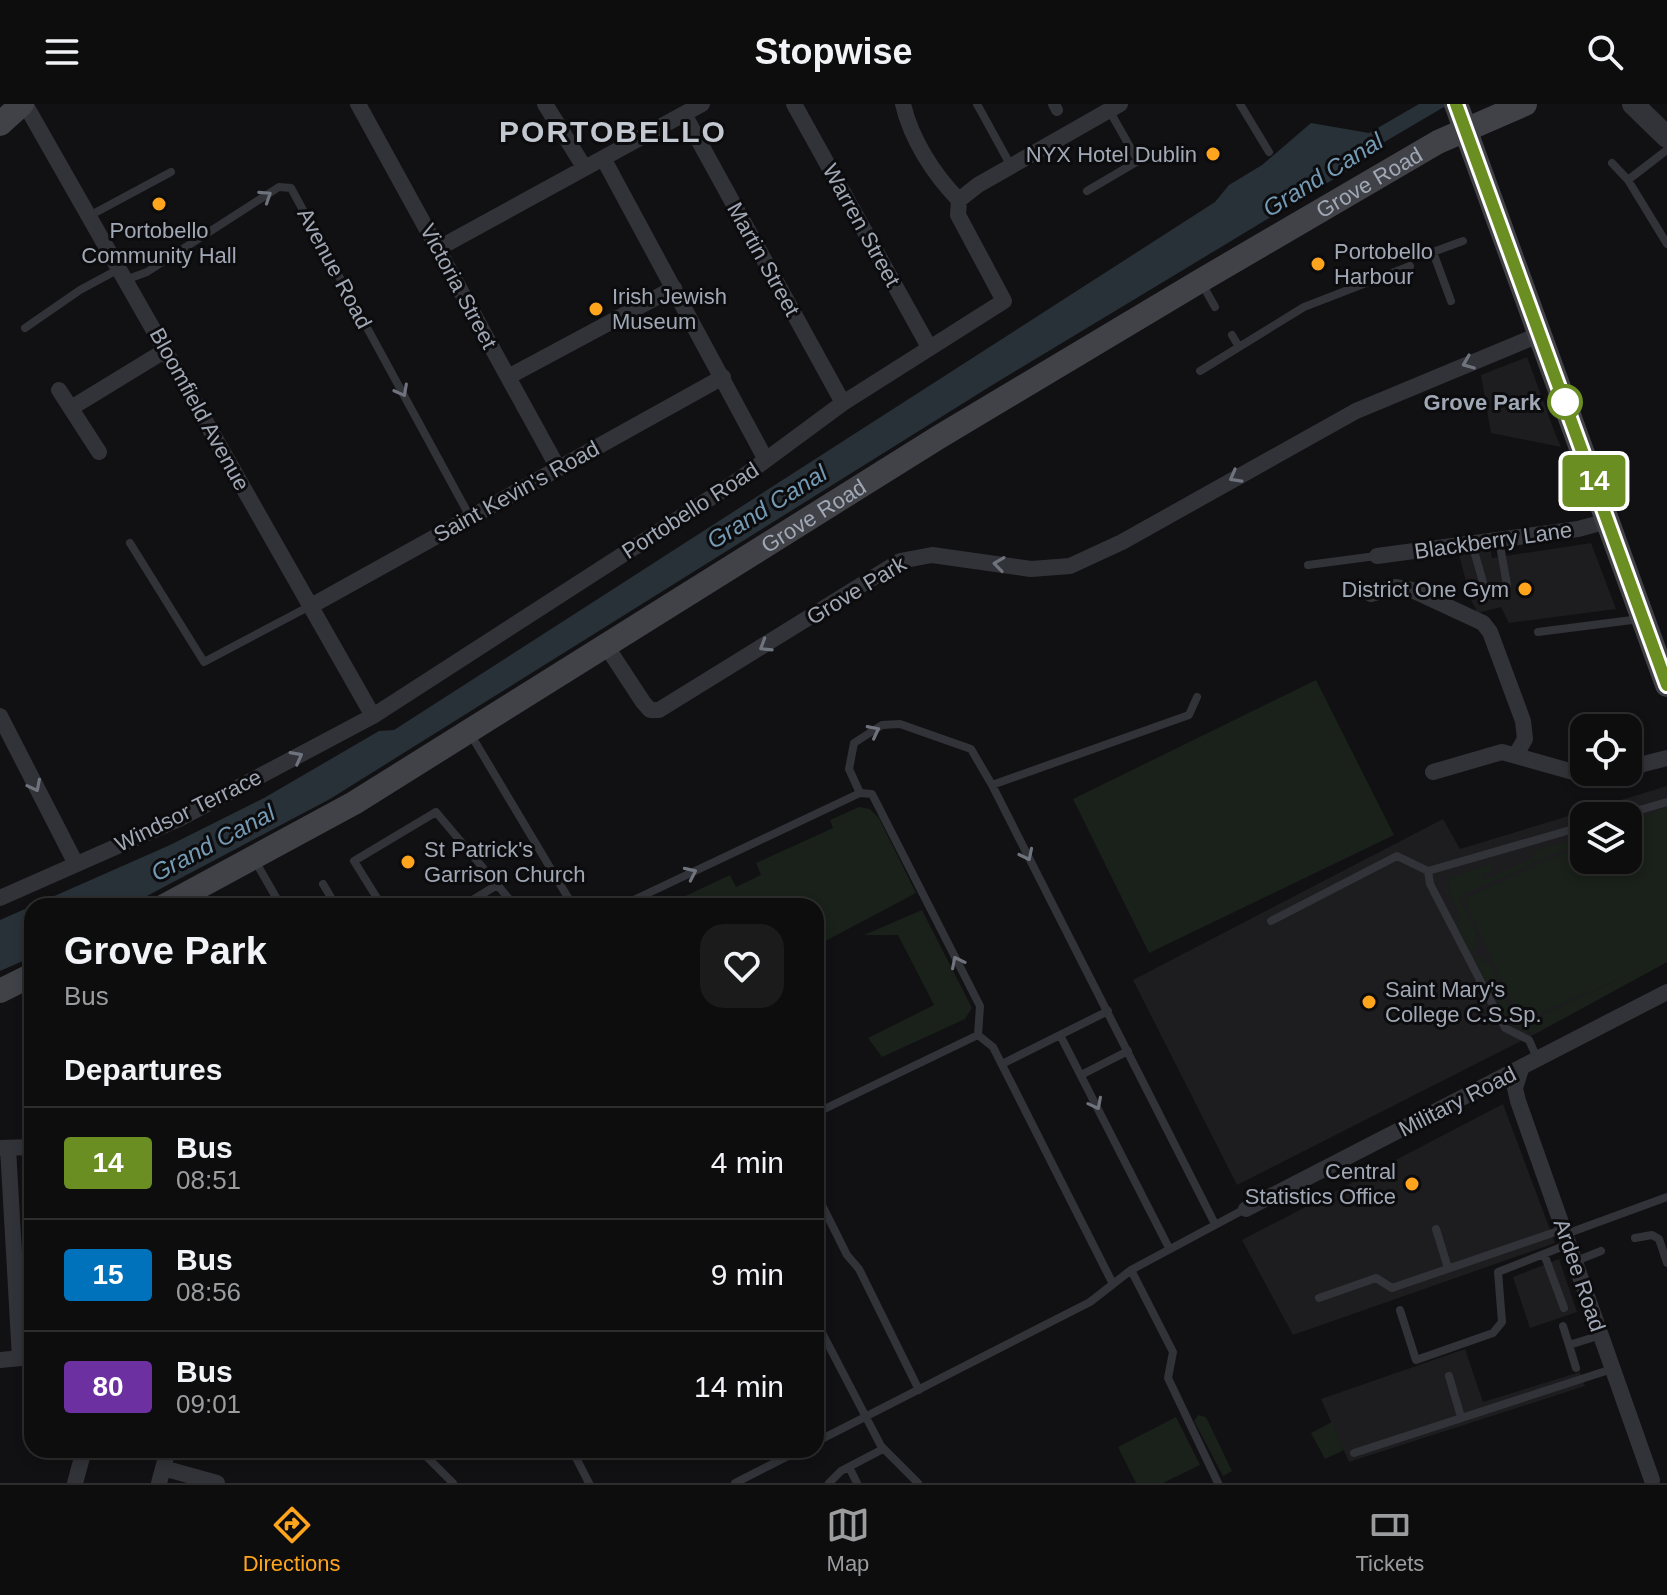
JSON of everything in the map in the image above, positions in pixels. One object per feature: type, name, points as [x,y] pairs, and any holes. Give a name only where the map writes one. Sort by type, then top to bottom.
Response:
[{"type":"main road","points":[[0,124],[24,104]]},
{"type":"main road","name":"Grove Road","points":[[179,898],[354,803],[605,644],[1200,281],[1460,115],[1525,104]]},
{"type":"main road","points":[[1460,115],[1494,229],[1541,334],[1643,618],[1658,640],[1667,685]]},
{"type":"main road","points":[[0,991],[24,979]]},
{"type":"street","name":"Bloomfield Avenue","points":[[24,104],[91,215],[373,716]]},
{"type":"street","name":"Victoria Street","points":[[358,104],[558,468]]},
{"type":"street","points":[[545,104],[584,167]]},
{"type":"street","points":[[439,248],[702,104]]},
{"type":"street","name":"Warren Street","points":[[794,104],[929,347]]},
{"type":"street","points":[[903,104],[908,123],[930,163],[959,200],[1011,166],[1115,107]]},
{"type":"street","points":[[1636,105],[1667,137]]},
{"type":"street","name":"Martin Street","points":[[684,114],[843,403]]},
{"type":"street","points":[[603,158],[766,460]]},
{"type":"street","name":"Portobello Road","points":[[373,716],[766,460],[843,403],[1004,301],[958,215],[959,200]]},
{"type":"street","points":[[508,377],[674,288]]},
{"type":"street","name":"Grove Park","points":[[605,644],[643,702],[650,710],[659,710],[900,561],[932,555],[1031,569],[1070,566],[1122,542],[1356,411],[1541,334]]},
{"type":"street","points":[[71,408],[166,350]]},
{"type":"street","name":"Saint Kevin's Road","points":[[311,606],[469,515],[723,377]]},
{"type":"street","points":[[59,390],[99,452]]},
{"type":"street","name":"Blackberry Lane","points":[[1377,556],[1578,529],[1608,521]]},
{"type":"street","points":[[1371,594],[1395,587],[1412,590],[1483,623],[1490,632],[1523,721],[1525,739],[1517,753]]},
{"type":"street","points":[[0,716],[76,864]]},
{"type":"street","name":"Windsor Terrace","points":[[0,898],[179,819],[373,716]]},
{"type":"street","points":[[1433,772],[1502,752],[1517,753],[1570,770]]},
{"type":"street","points":[[1642,764],[1667,758]]},
{"type":"street","name":"Military Road","points":[[1246,1209],[1667,992]]},
{"type":"street","name":"Ardee Road","points":[[1521,1069],[1515,1088],[1518,1101],[1656,1481]]},
{"type":"street","points":[[24,1147],[4,1148],[8,1282],[24,1350]]},
{"type":"street","points":[[0,1360],[24,1358]]},
{"type":"street","points":[[75,1483],[82,1458]]},
{"type":"street","points":[[161,1476],[217,1483]]},
{"type":"lane","points":[[977,104],[1011,166]]},
{"type":"lane","points":[[1240,104],[1269,152]]},
{"type":"lane","points":[[1087,191],[1138,161],[1115,107]]},
{"type":"lane","points":[[1628,180],[1667,150]]},
{"type":"lane","points":[[1612,163],[1628,180],[1667,244]]},
{"type":"lane","points":[[91,215],[171,172]]},
{"type":"lane","name":"Avenue Road","points":[[124,273],[147,272],[279,187],[291,188],[469,515]]},
{"type":"lane","points":[[1451,301],[1433,252],[1463,241]]},
{"type":"lane","points":[[1200,371],[1304,307],[1410,266]]},
{"type":"lane","points":[[25,328],[124,273]]},
{"type":"lane","points":[[1200,281],[1215,307]]},
{"type":"lane","points":[[1232,335],[1239,347]]},
{"type":"lane","points":[[1499,540],[1507,585]]},
{"type":"lane","points":[[130,543],[204,662],[311,606]]},
{"type":"lane","points":[[1472,543],[1485,589]]},
{"type":"lane","points":[[1308,565],[1377,556]]},
{"type":"lane","points":[[1538,632],[1643,618]]},
{"type":"lane","points":[[992,785],[1189,715],[1197,697]]},
{"type":"lane","points":[[860,793],[849,769],[854,743],[882,725],[900,724],[971,749],[1215,1224]]},
{"type":"lane","points":[[469,731],[565,898]]},
{"type":"lane","points":[[638,898],[860,793],[872,794],[980,1006],[978,1035]]},
{"type":"lane","points":[[1642,809],[1667,802]]},
{"type":"lane","points":[[377,898],[354,861],[436,812],[508,898]]},
{"type":"lane","points":[[1271,921],[1397,856],[1428,871],[1570,830]]},
{"type":"lane","points":[[253,858],[276,898]]},
{"type":"lane","points":[[1428,871],[1430,884],[1505,1028],[1529,1040],[1537,1058]]},
{"type":"lane","points":[[323,884],[331,898]]},
{"type":"lane","points":[[476,898],[497,885]]},
{"type":"lane","points":[[1002,1064],[1108,1011]]},
{"type":"lane","points":[[978,1035],[993,1047],[1112,1282]]},
{"type":"lane","points":[[824,1109],[978,1035]]},
{"type":"lane","points":[[1060,1035],[1169,1248]]},
{"type":"lane","points":[[1081,1075],[1128,1051]]},
{"type":"lane","points":[[1319,1298],[1376,1278],[1392,1288],[1448,1268],[1567,1236],[1667,1197]]},
{"type":"lane","points":[[824,1209],[847,1255],[859,1269],[919,1390]]},
{"type":"lane","points":[[824,1438],[1090,1302],[1131,1270],[1246,1209]]},
{"type":"lane","points":[[1436,1229],[1448,1268]]},
{"type":"lane","points":[[1635,1238],[1652,1235],[1659,1239],[1667,1263]]},
{"type":"lane","points":[[1400,1310],[1416,1360],[1493,1333],[1502,1322],[1498,1272],[1544,1254],[1567,1236]]},
{"type":"lane","points":[[1576,1261],[1601,1251]]},
{"type":"lane","points":[[1544,1254],[1564,1308]]},
{"type":"lane","points":[[1131,1270],[1173,1352],[1168,1378],[1218,1483]]},
{"type":"lane","points":[[1563,1326],[1576,1368]]},
{"type":"lane","points":[[1569,1345],[1601,1335]]},
{"type":"lane","points":[[824,1337],[883,1449],[916,1483]]},
{"type":"lane","points":[[1354,1453],[1613,1369]]},
{"type":"lane","points":[[1449,1376],[1461,1417]]},
{"type":"lane","points":[[829,1483],[849,1467],[883,1449]]},
{"type":"lane","points":[[428,1458],[453,1483]]},
{"type":"lane","points":[[576,1458],[589,1483]]},
{"type":"lane","points":[[735,1483],[784,1458]]},
{"type":"lane","points":[[849,1467],[857,1483]]},
{"type":"shaded area","points":[[1527,357],[1561,447],[1491,433],[1481,375]]},
{"type":"shaded area","points":[[1591,543],[1616,609],[1509,623],[1501,607],[1478,613],[1471,600],[1458,551],[1490,546],[1492,558]]},
{"type":"shaded area","points":[[1316,680],[1394,835],[1149,953],[1073,799]]},
{"type":"shaded area","name":"Saint Mary's College C.S.Sp.","points":[[1667,786],[1667,962],[1539,1032],[1237,1185],[1133,980],[1443,819],[1460,849],[1570,816],[1570,874],[1642,874],[1642,802],[1614,802]]},
{"type":"shaded area","points":[[1667,806],[1667,962],[1553,1024],[1533,1032],[1516,1028],[1634,972],[1521,1021],[1464,899],[1570,850],[1570,874],[1642,874],[1642,818]]},
{"type":"shaded area","points":[[859,807],[870,809],[879,818],[916,893],[824,942],[824,898],[681,898],[730,875],[736,887],[761,875],[756,863],[833,828],[830,820]]},
{"type":"shaded area","points":[[1570,841],[1570,846],[1459,897],[1478,937],[1474,939],[1476,948],[1470,952],[1456,923],[1462,919],[1448,890],[1451,877],[1491,864],[1493,870],[1482,875],[1484,880],[1533,858],[1533,851]]},
{"type":"shaded area","points":[[922,910],[972,1008],[965,1019],[882,1057],[868,1038],[934,1005],[898,935],[864,935]]},
{"type":"shaded area","points":[[1482,957],[1486,964],[1490,963],[1512,1013],[1508,1021],[1474,959]]},
{"type":"shaded area","points":[[1503,1104],[1555,1243],[1293,1335],[1242,1240]]},
{"type":"shaded area","points":[[1559,1259],[1577,1312],[1530,1328],[1513,1277]]},
{"type":"shaded area","points":[[1465,1349],[1483,1402],[1580,1372],[1585,1386],[1349,1462],[1321,1399]]},
{"type":"shaded area","points":[[1198,1415],[1206,1417],[1232,1471],[1223,1476],[1194,1421]]},
{"type":"shaded area","points":[[1176,1417],[1200,1465],[1163,1483],[1136,1483],[1118,1447]]},
{"type":"shaded area","points":[[1332,1422],[1344,1450],[1325,1459],[1311,1433]]},
{"type":"water","name":"Grand Canal","points":[[1419,104],[1449,104],[1376,147],[1372,156],[994,384],[330,799],[143,898],[50,898],[170,845],[264,798],[379,731],[394,730],[1215,202],[1229,185],[1262,165],[1311,123],[1369,133]]},
{"type":"water","points":[[24,909],[24,960],[0,971],[0,920]]},
{"type":"bus line","name":"14","points":[[1456,104],[1667,685]]},
{"type":"place","name":"NYX Hotel Dublin","points":[[1213,154]]},
{"type":"place","name":"Portobello Community Hall","points":[[159,204]]},
{"type":"place","name":"Portobello Harbour","points":[[1318,264]]},
{"type":"place","name":"Irish Jewish Museum","points":[[596,309]]},
{"type":"place","name":"Grove Park","points":[[1565,402]]},
{"type":"place","name":"District One Gym","points":[[1525,589]]},
{"type":"place","name":"St Patrick's Garrison Church","points":[[408,862]]},
{"type":"place","name":"Saint Mary's College C.S.Sp.","points":[[1369,1002]]},
{"type":"place","name":"Central Statistics Office","points":[[1412,1184]]},
{"type":"district","name":"PORTOBELLO","points":[[613,132]]}]
